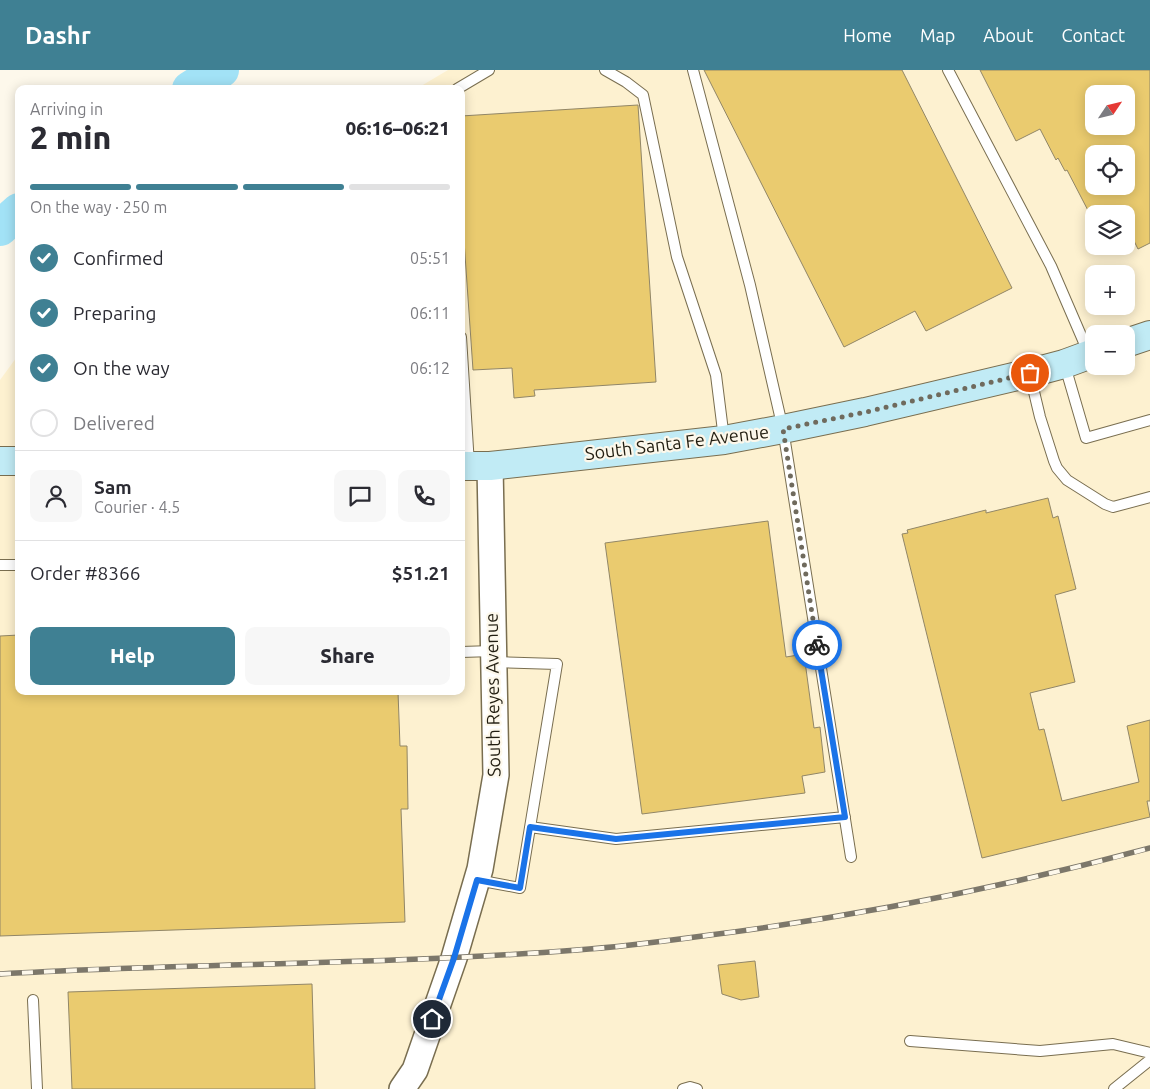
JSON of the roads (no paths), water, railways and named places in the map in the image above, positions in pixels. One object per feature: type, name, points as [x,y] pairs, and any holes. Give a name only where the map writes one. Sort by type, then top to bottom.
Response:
[{"type":"main road","points":[[1135,340],[1150,335]]},
{"type":"main road","name":"South Santa Fe Avenue","points":[[473,466],[724,440],[866,412],[1030,373],[1085,356]]},
{"type":"main road","points":[[0,461],[15,461]]},
{"type":"street","name":"South Reyes Avenue","points":[[402,1089],[415,1070],[454,958],[477,880],[496,775],[493,657],[473,466]]},
{"type":"lane","points":[[463,85],[489,70]]},
{"type":"lane","points":[[605,70],[626,82],[643,95],[677,257],[716,375],[724,440]]},
{"type":"lane","points":[[693,70],[750,285],[783,429],[851,857]]},
{"type":"lane","points":[[948,70],[1051,266],[1085,339]]},
{"type":"lane","points":[[1064,364],[1086,438],[1150,420]]},
{"type":"lane","points":[[1030,373],[1040,417],[1054,461],[1067,480],[1113,507],[1150,497]]},
{"type":"lane","points":[[465,401],[473,466]]},
{"type":"lane","points":[[0,565],[15,565]]},
{"type":"lane","points":[[465,653],[557,664],[520,888],[477,880]]},
{"type":"lane","points":[[530,827],[616,839],[845,817]]},
{"type":"lane","points":[[33,1000],[37,1089]]},
{"type":"lane","points":[[910,1041],[1040,1051],[1113,1044],[1150,1053]]},
{"type":"lane","points":[[1114,1089],[1150,1060]]},
{"type":"lane","points":[[683,1089],[690,1087],[697,1089]]},
{"type":"waterway","points":[[197,85],[221,70]]},
{"type":"waterway","points":[[0,228],[15,215]]},
{"type":"railway","points":[[0,974],[72,970],[433,959],[627,946],[821,919],[932,899],[986,888],[1150,848]]}]
